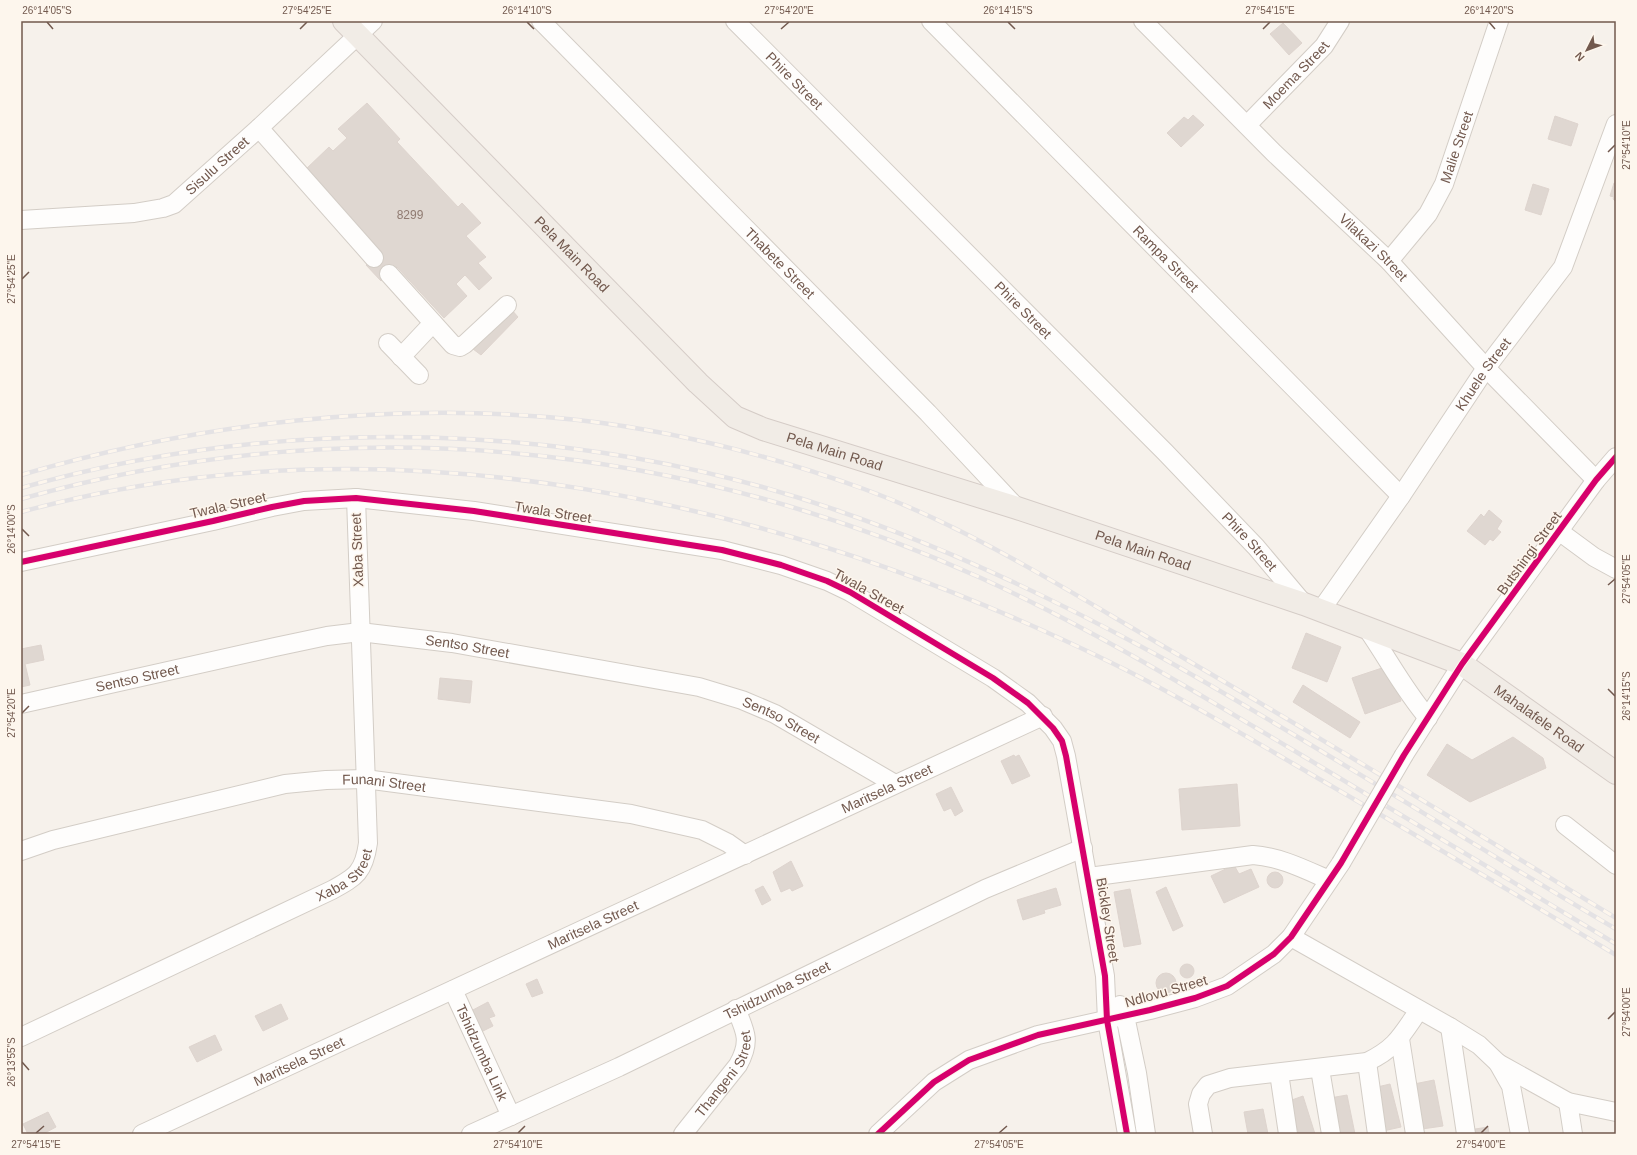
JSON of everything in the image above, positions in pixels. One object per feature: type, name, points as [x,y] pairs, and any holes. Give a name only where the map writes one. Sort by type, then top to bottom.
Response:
[{"type":"main road","name":"Pela Main Road","points":[[358,26],[698,383],[735,417],[763,429],[1017,508],[1312,607],[1462,664]]},
{"type":"main road","name":"Mahalafele Road","points":[[1462,664],[1614,768]]},
{"type":"street","name":"Thabete Street","points":[[541,21],[928,412],[1017,508]]},
{"type":"street","name":"Phire Street","points":[[735,21],[1165,452],[1312,607]]},
{"type":"street","name":"Rampa Street","points":[[931,21],[1400,496]]},
{"type":"street","name":"Vilakazi Street","points":[[1143,21],[1274,153],[1389,261],[1486,368],[1596,480]]},
{"type":"street","name":"Moema Street","points":[[1247,125],[1324,46],[1340,21]]},
{"type":"street","name":"Malie Street","points":[[1389,261],[1428,214],[1444,184],[1499,21]]},
{"type":"street","name":"Sisulu Street","points":[[21,220],[134,213],[163,208],[174,204],[259,128],[358,26]]},
{"type":"street","name":"Khuele Street","points":[[1312,607],[1400,496],[1486,368],[1563,267],[1616,124]]},
{"type":"street","points":[[259,128],[374,258]]},
{"type":"street","points":[[389,274],[454,345],[460,347],[507,305]]},
{"type":"street","points":[[401,357],[433,323]]},
{"type":"street","points":[[388,342],[419,375]]},
{"type":"street","name":"Butshingi Street","points":[[1404,755],[1462,664],[1560,532],[1596,480],[1616,457]]},
{"type":"street","name":"Twala Street","points":[[21,562],[272,507],[310,501],[356,498],[474,511],[722,550],[781,564],[850,592],[993,678],[1028,702],[1043,716]]},
{"type":"street","name":"Xaba Street","points":[[21,1037],[352,880],[361,870],[366,859],[368,843],[356,498]]},
{"type":"street","points":[[1560,532],[1594,557],[1616,569]]},
{"type":"street","points":[[1366,627],[1398,674],[1410,695],[1428,718]]},
{"type":"street","name":"Sentso Street","points":[[21,704],[275,647],[327,636],[360,632],[452,644],[699,687],[742,700],[775,714],[895,784]]},
{"type":"street","name":"Maritsela Street","points":[[142,1134],[1043,716]]},
{"type":"street","name":"Bickley Street","points":[[1043,716],[1062,742],[1066,756],[1089,876],[1105,976],[1107,1020],[1126,1134]]},
{"type":"street","name":"Ndlovu Street","points":[[878,1134],[934,1082],[969,1060],[1038,1035],[1125,1016],[1195,998],[1227,986],[1274,954],[1291,937],[1341,864],[1404,755]]},
{"type":"street","name":"Funani Street","points":[[21,851],[53,840],[285,784],[326,780],[366,779],[631,814],[702,830],[728,843],[745,855]]},
{"type":"street","points":[[1565,825],[1616,865]]},
{"type":"street","name":"Tshidzumba Street","points":[[471,1134],[619,1067],[985,889],[1083,848]]},
{"type":"street","points":[[1089,876],[1253,855],[1268,856],[1287,862],[1329,880]]},
{"type":"street","points":[[1291,937],[1450,1027],[1479,1045],[1498,1063],[1568,1102],[1616,1113]]},
{"type":"street","name":"Bickley Street","points":[[1105,976],[1125,1016],[1137,1073],[1146,1134]]},
{"type":"street","name":"Tshidzumba Link","points":[[453,990],[511,1116]]},
{"type":"street","name":"Thangeni Street","points":[[683,1134],[738,1065],[745,1052],[746,1030],[736,1009]]},
{"type":"street","points":[[1203,1134],[1198,1104],[1201,1094],[1208,1084],[1230,1078],[1320,1069],[1366,1062],[1384,1054],[1400,1039],[1419,1010]]},
{"type":"street","points":[[1450,1027],[1466,1134]]},
{"type":"street","points":[[1400,1039],[1415,1134]]},
{"type":"street","points":[[1366,1062],[1377,1134]]},
{"type":"street","points":[[1498,1063],[1511,1086],[1520,1134]]},
{"type":"street","points":[[1320,1069],[1331,1134]]},
{"type":"street","points":[[1279,1073],[1288,1134]]},
{"type":"street","points":[[1568,1102],[1573,1134]]},
{"type":"building","points":[[1283,23],[1302,43],[1289,55],[1270,34]]},
{"type":"building","points":[[367,103],[400,139],[397,142],[458,207],[462,203],[481,223],[466,236],[486,257],[478,263],[492,278],[479,290],[465,275],[456,284],[467,296],[444,318],[397,267],[381,281],[366,265],[381,252],[305,170],[329,147],[333,151],[347,138],[338,129]]},
{"type":"building","points":[[1193,115],[1204,125],[1181,147],[1167,133],[1184,117],[1188,120]]},
{"type":"building","points":[[1555,116],[1578,124],[1571,146],[1548,139]]},
{"type":"building","points":[[1614,183],[1616,183],[1616,202],[1613,199],[1614,197],[1610,196]]},
{"type":"building","points":[[1533,184],[1549,189],[1541,215],[1525,210]]},
{"type":"building","points":[[511,309],[518,317],[481,355],[473,349]]},
{"type":"building","points":[[1489,510],[1502,521],[1497,529],[1501,532],[1493,541],[1490,539],[1485,545],[1467,531],[1481,514],[1484,517]]},
{"type":"building","points":[[1306,633],[1341,647],[1327,682],[1292,668]]},
{"type":"building","points":[[41,645],[44,660],[25,664],[30,685],[21,687],[21,649]]},
{"type":"building","points":[[1388,666],[1401,701],[1365,714],[1352,678]]},
{"type":"building","points":[[440,678],[472,681],[470,703],[438,699]]},
{"type":"building","points":[[1303,685],[1360,722],[1350,738],[1293,702]]},
{"type":"building","points":[[1513,737],[1543,758],[1546,768],[1470,802],[1427,775],[1447,744],[1472,760]]},
{"type":"building","points":[[1014,755],[1015,757],[1019,755],[1030,776],[1012,784],[1001,761]]},
{"type":"building","points":[[1237,784],[1240,826],[1182,830],[1179,789]]},
{"type":"building","points":[[951,787],[963,811],[955,816],[951,808],[944,811],[936,794]]},
{"type":"building","points":[[791,861],[803,886],[792,891],[790,888],[781,892],[773,872]]},
{"type":"building","points":[[1234,865],[1239,874],[1251,869],[1259,887],[1224,903],[1211,876]]},
{"type":"building","points":[[1275,872],[1281,874],[1283,880],[1281,886],[1275,888],[1269,886],[1267,880],[1269,874]]},
{"type":"building","points":[[763,886],[771,900],[762,905],[755,890]]},
{"type":"building","points":[[1166,887],[1183,926],[1173,931],[1156,892]]},
{"type":"building","points":[[1056,888],[1061,905],[1044,910],[1045,913],[1023,920],[1017,900]]},
{"type":"building","points":[[1130,889],[1141,944],[1124,947],[1114,892]]},
{"type":"building","points":[[1187,964],[1192,966],[1194,971],[1192,976],[1187,978],[1182,976],[1180,971],[1182,966]]},
{"type":"building","points":[[1166,973],[1173,976],[1176,983],[1173,990],[1166,993],[1159,990],[1156,983],[1159,976]]},
{"type":"building","points":[[537,979],[543,993],[532,997],[526,984]]},
{"type":"building","points":[[488,1002],[495,1016],[489,1018],[493,1026],[481,1032],[471,1011]]},
{"type":"building","points":[[281,1004],[288,1019],[263,1031],[255,1016]]},
{"type":"building","points":[[215,1035],[222,1050],[197,1062],[189,1047]]},
{"type":"building","points":[[1434,1080],[1443,1126],[1422,1129],[1414,1084]]},
{"type":"building","points":[[1390,1084],[1401,1127],[1383,1131],[1373,1088]]},
{"type":"building","points":[[1347,1095],[1355,1134],[1337,1134],[1330,1098]]},
{"type":"building","points":[[1303,1096],[1315,1134],[1299,1134],[1289,1101]]},
{"type":"building","points":[[1263,1109],[1268,1134],[1248,1134],[1244,1112]]},
{"type":"building","points":[[48,1112],[56,1127],[43,1134],[28,1134],[23,1124]]},
{"type":"building","points":[[1488,1127],[1489,1134],[1470,1134],[1469,1130]]},
{"type":"railway","points":[[21,475],[88,457],[226,429],[297,420],[368,415],[439,413],[509,414],[578,420],[651,431],[723,446],[794,466],[864,489],[942,522],[979,541],[1090,603],[1277,713],[1616,918]]},
{"type":"railway","points":[[21,488],[121,464],[223,447],[326,439],[430,438],[534,444],[637,458],[738,480],[836,510],[914,539],[992,572],[1068,608],[1236,700],[1616,929]]},
{"type":"railway","points":[[21,499],[142,471],[264,454],[386,448],[508,453],[628,468],[748,495],[865,531],[981,578],[1022,597],[1142,661],[1616,944]]},
{"type":"railway","points":[[21,512],[161,483],[303,470],[445,473],[586,489],[726,519],[863,560],[997,611],[1126,670],[1253,740],[1616,955]]},
{"type":"cycle path","points":[[878,1134],[934,1082],[969,1060],[1038,1035],[1150,1010],[1195,998],[1227,986],[1274,954],[1291,937],[1341,863],[1404,755],[1462,664],[1596,480],[1616,457]]},
{"type":"cycle path","points":[[21,562],[272,507],[304,501],[356,498],[474,511],[722,550],[781,565],[827,581],[850,592],[993,678],[1028,703],[1053,728],[1062,741],[1066,756],[1105,976],[1107,1020],[1127,1134]]}]
